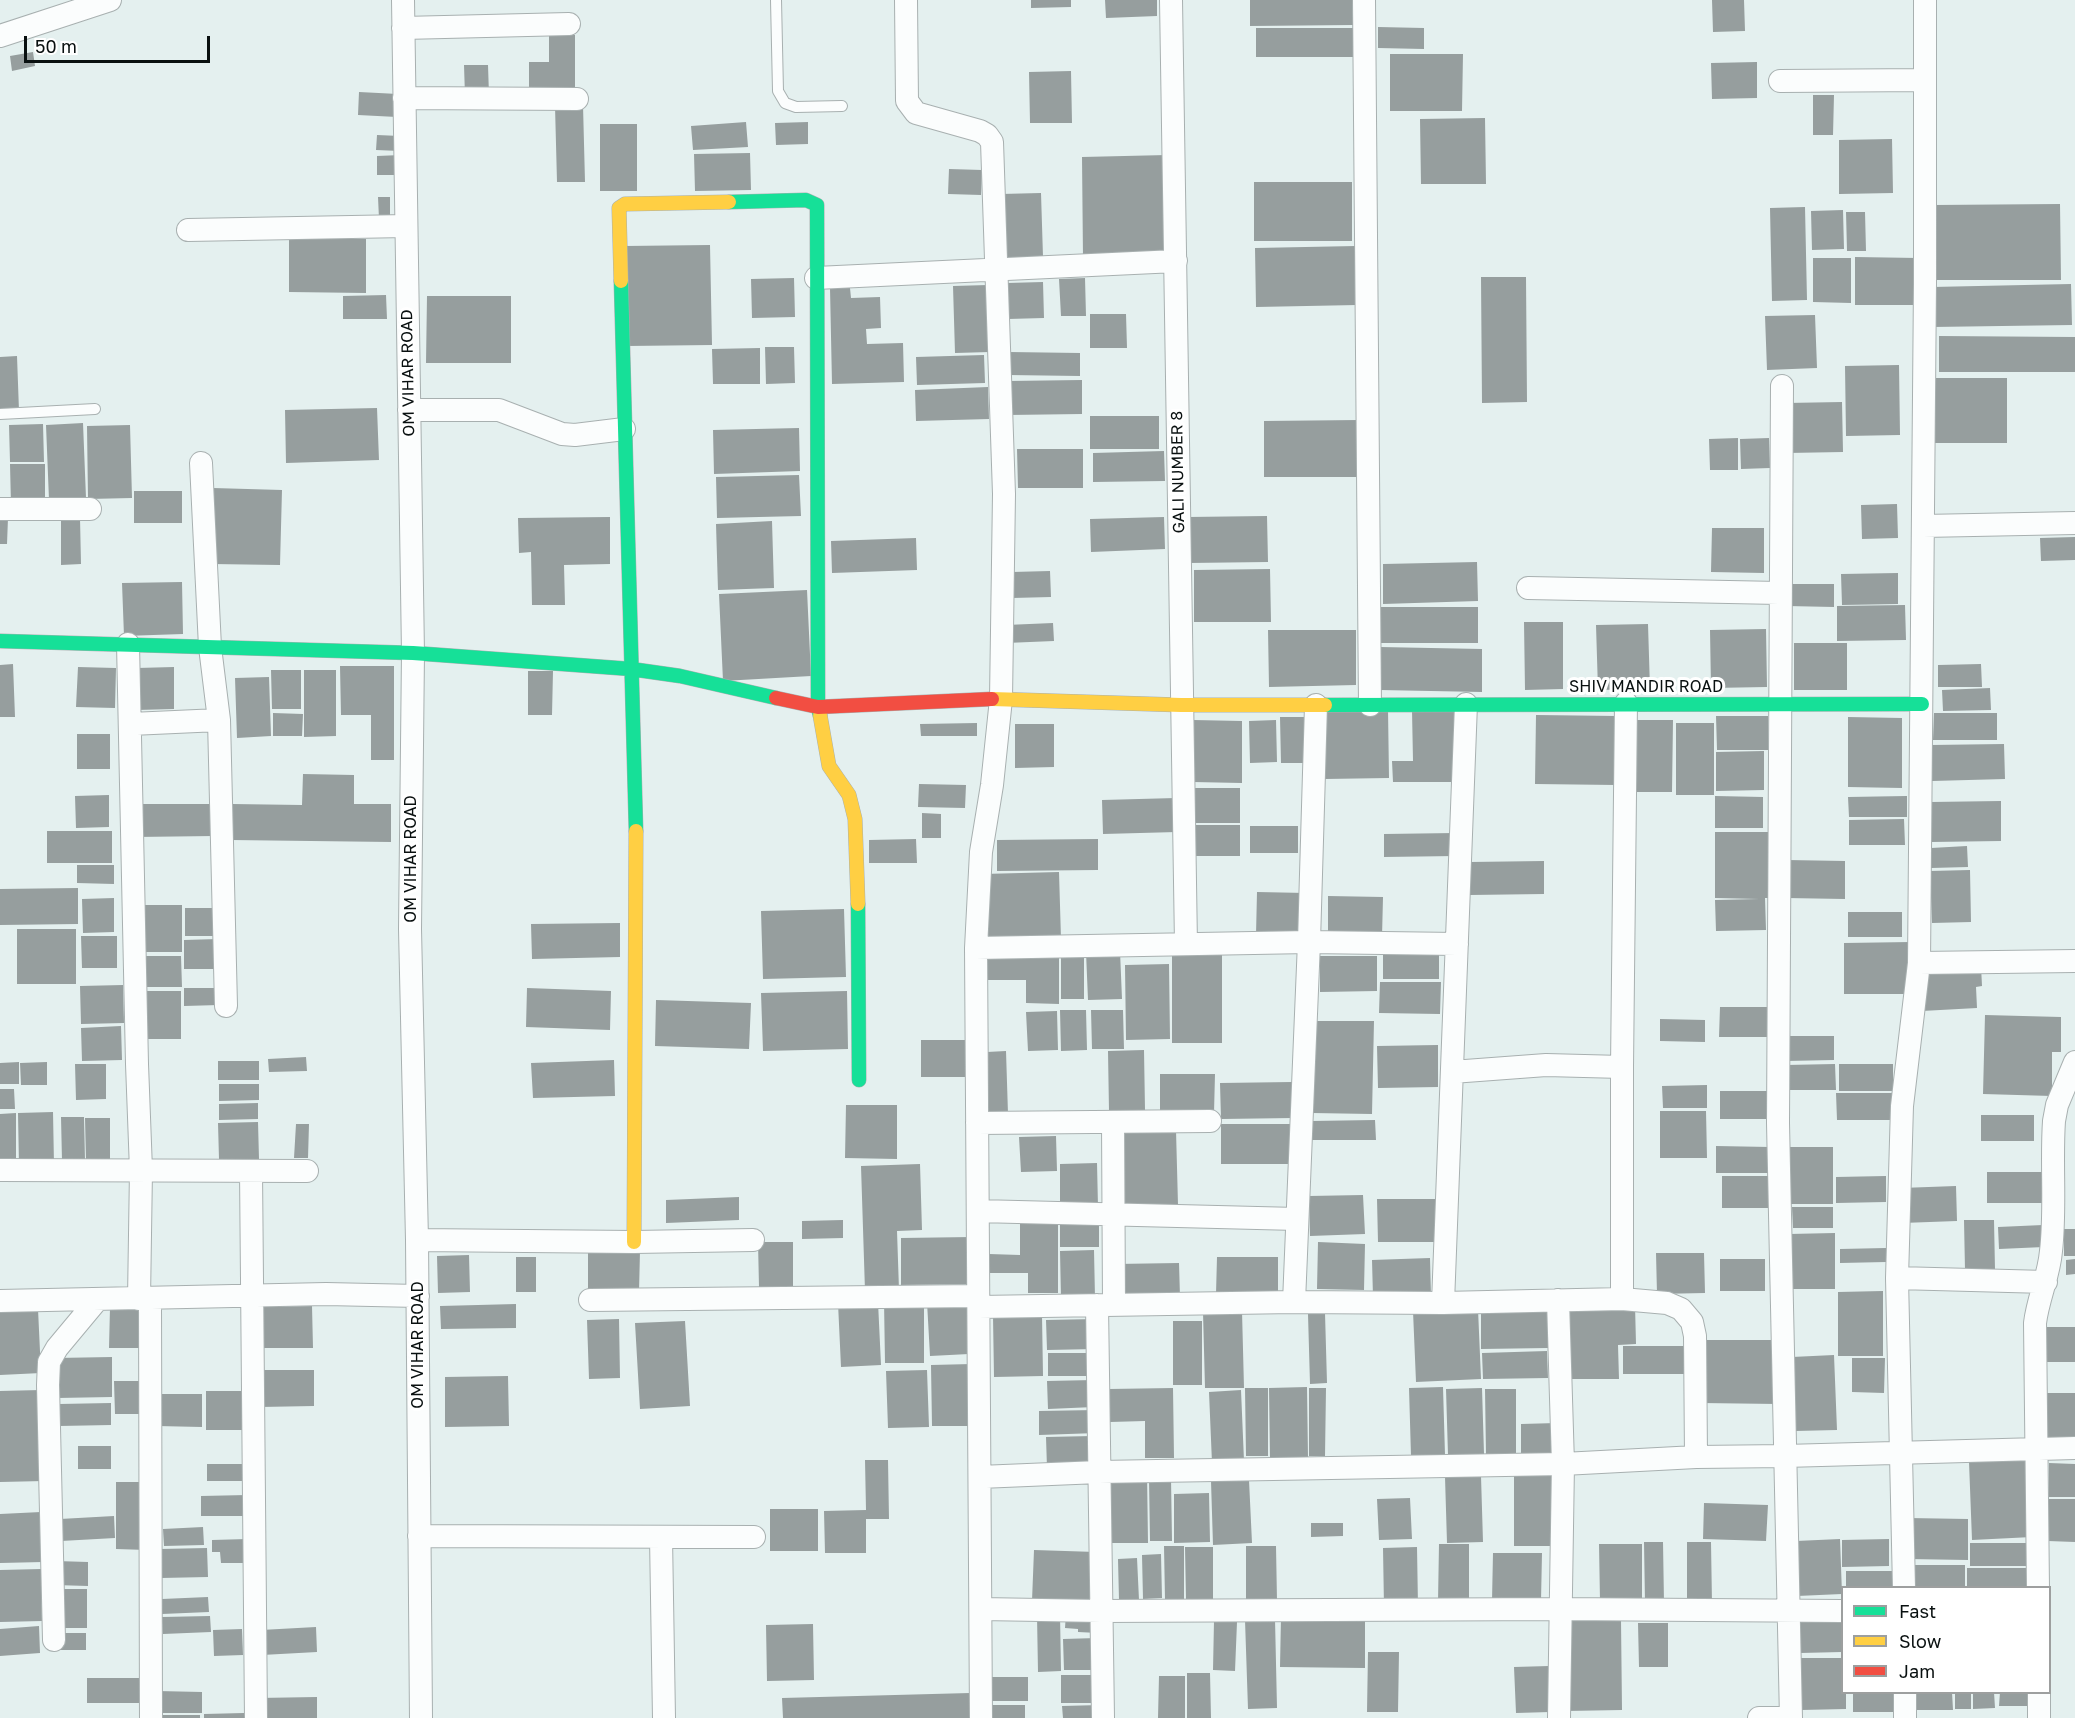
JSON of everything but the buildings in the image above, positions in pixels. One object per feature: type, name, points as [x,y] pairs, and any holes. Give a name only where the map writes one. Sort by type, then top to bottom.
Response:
[{"type":"street","points":[[0,36],[110,0]]},
{"type":"street","name":"OM VIHAR ROAD","points":[[403,0],[412,653],[410,929],[418,1296],[421,1718]]},
{"type":"street","points":[[906,0],[907,101],[911,109],[916,113],[980,131],[992,142],[998,270],[1005,494],[1001,699],[992,784],[981,852],[976,948],[981,1718]]},
{"type":"street","name":"GALI NUMBER 8","points":[[1171,0],[1185,944]]},
{"type":"street","points":[[1364,0],[1370,705]]},
{"type":"street","points":[[1904,1586],[1897,1278],[1902,1106],[1919,963],[1925,0]]},
{"type":"street","points":[[403,28],[569,24]]},
{"type":"street","points":[[1780,81],[1925,80]]},
{"type":"street","points":[[404,98],[577,99]]},
{"type":"street","points":[[634,1242],[637,859],[619,208],[632,203],[813,202],[817,205],[818,707],[830,766],[849,795],[855,819],[859,927],[859,1080]]},
{"type":"street","points":[[188,230],[406,226]]},
{"type":"street","points":[[816,278],[1176,261]]},
{"type":"street","points":[[1759,1718],[1791,1718],[1778,1124],[1779,593],[1782,386]]},
{"type":"street","points":[[409,410],[499,410],[562,434],[575,435],[624,429]]},
{"type":"street","points":[[201,463],[210,647],[219,720],[226,1006]]},
{"type":"street","points":[[0,509],[90,509]]},
{"type":"street","points":[[1923,526],[2075,523]]},
{"type":"street","points":[[1528,588],[1779,593]]},
{"type":"street","name":"SHIV MANDIR ROAD","points":[[0,641],[412,653],[632,669],[680,676],[818,707],[1001,699],[1180,705],[1922,704]]},
{"type":"street","points":[[128,644],[136,1052],[145,1299],[151,1718]]},
{"type":"street","points":[[1622,1299],[1626,703]]},
{"type":"street","points":[[1443,1303],[1467,704]]},
{"type":"street","points":[[1294,1302],[1310,942],[1317,705]]},
{"type":"street","points":[[131,724],[219,720]]},
{"type":"street","points":[[976,948],[1310,942],[1457,944]]},
{"type":"street","points":[[1919,963],[2075,961]]},
{"type":"street","points":[[2038,1586],[2035,1323],[2051,1252],[2054,1121],[2057,1105],[2075,1062]]},
{"type":"street","points":[[1452,1072],[1546,1065],[1622,1067]]},
{"type":"street","points":[[977,1123],[1210,1121]]},
{"type":"street","points":[[1103,1718],[1099,1472],[1105,1305],[1112,1215],[1113,1122]]},
{"type":"street","points":[[0,1170],[307,1171]]},
{"type":"street","points":[[251,1171],[256,1718]]},
{"type":"street","points":[[978,1211],[1297,1220]]},
{"type":"street","points":[[417,1240],[634,1242],[753,1240]]},
{"type":"street","points":[[1897,1278],[2046,1282]]},
{"type":"street","points":[[0,1301],[326,1294],[418,1296]]},
{"type":"street","points":[[590,1300],[1105,1305],[1294,1302],[1443,1303],[1622,1299],[1667,1303],[1681,1309],[1692,1322],[1695,1336],[1696,1457]]},
{"type":"street","points":[[54,1640],[49,1362],[57,1348],[97,1300]]},
{"type":"street","points":[[1558,1300],[1563,1464],[1559,1718]]},
{"type":"street","points":[[980,1477],[1099,1472],[1563,1464],[1696,1457],[2075,1448]]},
{"type":"street","points":[[419,1536],[754,1538]]},
{"type":"street","points":[[661,1537],[664,1718]]},
{"type":"street","points":[[981,1610],[1841,1611]]},
{"type":"street","points":[[1905,1694],[1905,1718]]},
{"type":"street","points":[[2039,1694],[2039,1718]]},
{"type":"lane","points":[[776,0],[778,91],[785,103],[796,107],[842,106]]},
{"type":"lane","points":[[0,414],[95,409]]},
{"type":"traffic: fast","points":[[729,202],[806,200],[817,205],[818,707],[820,715]]},
{"type":"traffic: fast","points":[[621,281],[636,831]]},
{"type":"traffic: fast","points":[[0,641],[413,653],[631,669],[680,676],[776,698]]},
{"type":"traffic: fast","points":[[1325,705],[1922,704]]},
{"type":"traffic: fast","points":[[858,904],[859,1080]]},
{"type":"traffic: slow","points":[[621,281],[619,208],[625,204],[729,202]]},
{"type":"traffic: slow","points":[[992,699],[1181,705],[1325,705]]},
{"type":"traffic: slow","points":[[820,715],[829,766],[849,795],[855,819],[858,904]]},
{"type":"traffic: slow","points":[[634,1242],[636,831]]},
{"type":"traffic: jam","points":[[776,698],[818,707],[992,699]]}]
